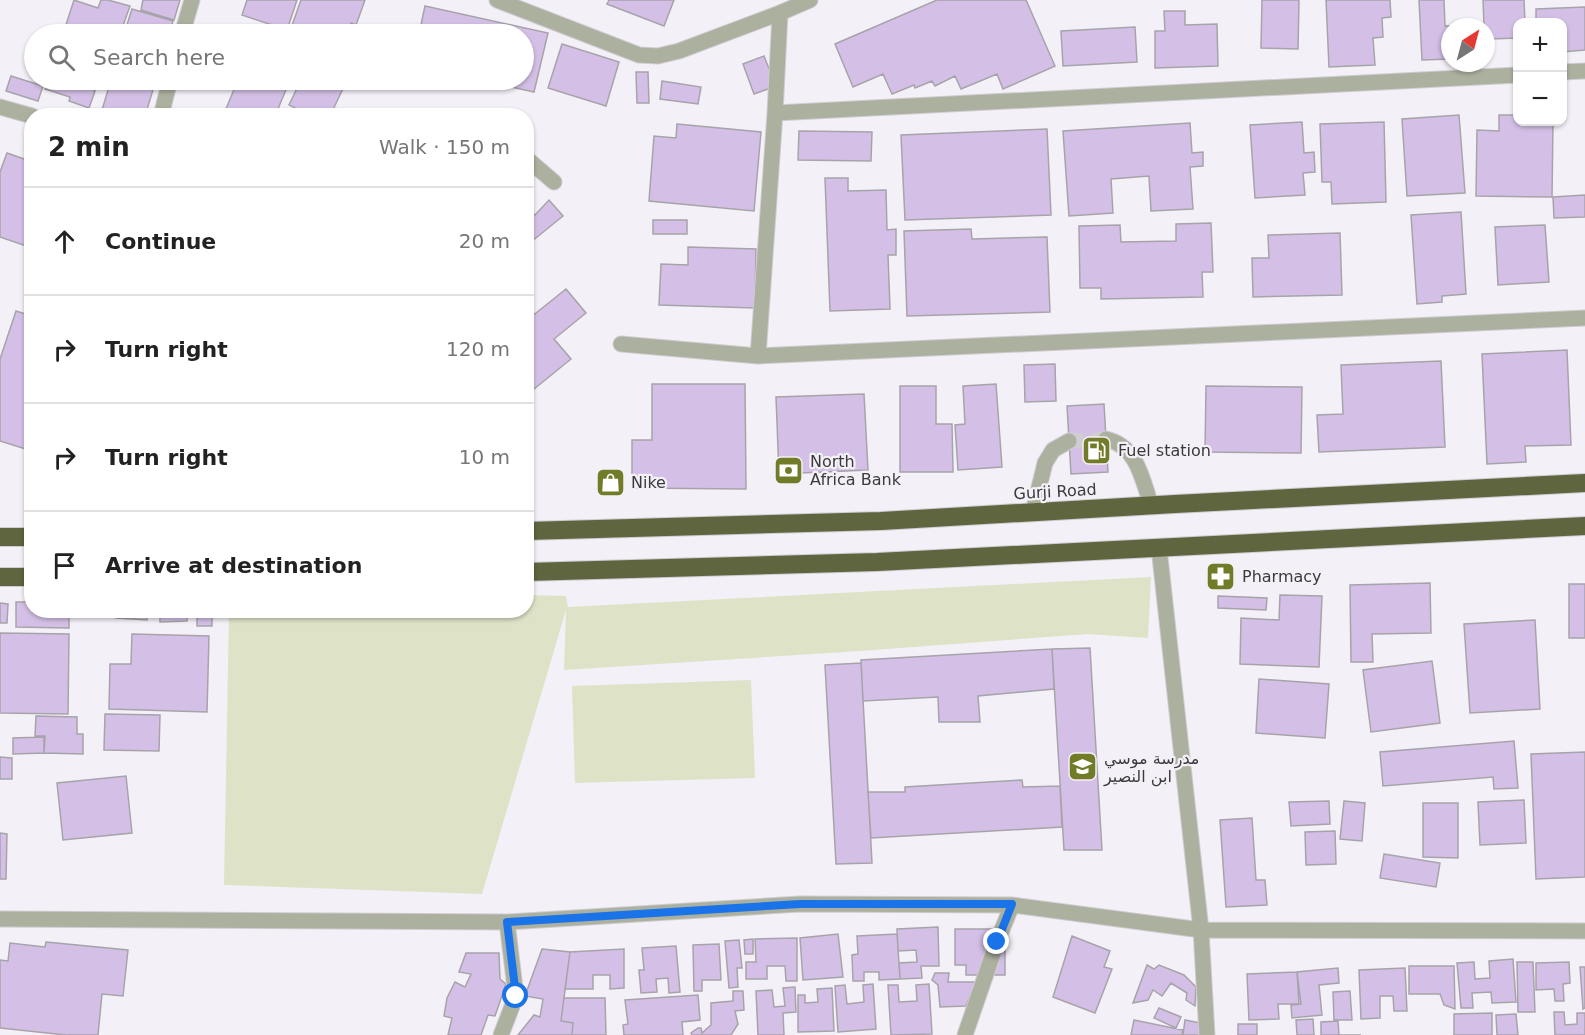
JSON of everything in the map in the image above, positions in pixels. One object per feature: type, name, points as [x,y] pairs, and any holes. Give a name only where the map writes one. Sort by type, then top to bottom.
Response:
[{"type":"highway","name":"Gurji Road","points":[[534,531],[871,521],[1585,483]]},
{"type":"highway","points":[[534,572],[877,562],[1585,526]]},
{"type":"highway","points":[[0,537],[24,537]]},
{"type":"highway","points":[[0,577],[24,577]]},
{"type":"street","points":[[186,24],[192,0]]},
{"type":"street","points":[[497,0],[639,55],[658,57],[810,0]]},
{"type":"street","points":[[758,356],[780,13]]},
{"type":"street","points":[[1567,72],[1585,71]]},
{"type":"street","points":[[775,113],[1513,75]]},
{"type":"street","points":[[163,108],[168,90]]},
{"type":"street","points":[[0,107],[24,114]]},
{"type":"street","points":[[534,165],[554,182]]},
{"type":"street","points":[[621,344],[758,356],[1585,318]]},
{"type":"street","points":[[1106,439],[1116,441],[1127,449],[1137,463],[1151,505]]},
{"type":"street","points":[[1033,512],[1045,463],[1053,450],[1069,441]]},
{"type":"street","points":[[1159,548],[1201,930],[1207,1035]]},
{"type":"street","points":[[0,919],[507,922],[800,904],[1012,904],[1201,930],[1585,931]]},
{"type":"street","points":[[965,1035],[1012,904]]},
{"type":"street","points":[[501,1035],[516,996],[507,922]]},
{"type":"green space","points":[[1151,577],[1148,638],[1088,634],[564,670],[566,610],[482,894],[224,885],[229,618],[534,618],[534,595],[566,596],[568,607]]},
{"type":"green space","points":[[751,680],[755,778],[575,783],[572,686]]},
{"type":"building","points":[[74,0],[98,8],[101,0],[130,6],[124,24],[66,24]]},
{"type":"building","points":[[143,0],[180,0],[174,20],[141,10]]},
{"type":"building","points":[[247,0],[297,0],[289,24],[269,24],[242,15]]},
{"type":"building","points":[[301,0],[365,0],[356,24],[292,24]]},
{"type":"building","points":[[609,0],[674,0],[664,26],[607,4]]},
{"type":"building","points":[[937,0],[1026,0],[1055,66],[1003,89],[997,74],[961,89],[955,76],[935,86],[932,81],[892,94],[883,74],[853,87],[835,44]]},
{"type":"building","points":[[1262,0],[1299,0],[1298,49],[1261,48]]},
{"type":"building","points":[[1326,0],[1390,0],[1391,17],[1382,18],[1383,37],[1373,38],[1375,65],[1329,67]]},
{"type":"building","points":[[1419,0],[1444,0],[1445,18],[1441,18],[1441,59],[1422,60]]},
{"type":"building","points":[[1483,0],[1524,0],[1525,18],[1513,18],[1513,38],[1495,39],[1495,18],[1484,18]]},
{"type":"building","points":[[425,6],[507,24],[421,24]]},
{"type":"building","points":[[1585,7],[1585,50],[1567,52],[1567,18],[1536,18],[1536,9]]},
{"type":"building","points":[[132,9],[173,21],[172,24],[127,24]]},
{"type":"building","points":[[1164,11],[1185,11],[1185,25],[1217,24],[1218,66],[1155,68],[1155,31],[1165,31]]},
{"type":"building","points":[[1135,27],[1137,62],[1063,66],[1061,31]]},
{"type":"building","points":[[534,30],[548,33],[534,92],[525,90],[534,90]]},
{"type":"building","points":[[562,44],[619,62],[606,106],[548,88]]},
{"type":"building","points":[[764,56],[776,86],[754,94],[743,64]]},
{"type":"building","points":[[636,72],[648,72],[649,103],[637,103]]},
{"type":"building","points":[[11,76],[24,80],[24,90],[42,90],[38,101],[6,91]]},
{"type":"building","points":[[662,81],[701,87],[698,104],[660,99]]},
{"type":"building","points":[[48,90],[95,91],[89,108],[69,101],[70,97]]},
{"type":"building","points":[[108,90],[153,90],[147,108],[103,108]]},
{"type":"building","points":[[234,90],[286,90],[278,108],[226,108]]},
{"type":"building","points":[[296,90],[342,90],[334,108],[295,108],[289,105]]},
{"type":"building","points":[[1459,115],[1465,193],[1407,196],[1402,119]]},
{"type":"building","points":[[1499,115],[1513,115],[1513,126],[1553,126],[1552,197],[1476,196],[1477,130],[1499,131]]},
{"type":"building","points":[[1302,122],[1304,153],[1314,152],[1315,172],[1303,173],[1305,195],[1255,198],[1250,125]]},
{"type":"building","points":[[1384,122],[1386,202],[1332,204],[1331,182],[1322,182],[1320,124]]},
{"type":"building","points":[[1190,123],[1192,153],[1203,152],[1203,166],[1190,167],[1193,209],[1151,211],[1149,176],[1111,179],[1113,213],[1069,216],[1063,131]]},
{"type":"building","points":[[677,124],[761,132],[754,211],[649,201],[654,136],[676,138]]},
{"type":"building","points":[[1047,129],[1051,215],[905,220],[901,135]]},
{"type":"building","points":[[799,131],[872,132],[871,161],[798,160]]},
{"type":"building","points":[[7,153],[24,159],[24,245],[0,237],[0,172]]},
{"type":"building","points":[[825,178],[848,178],[848,191],[886,190],[887,230],[896,229],[896,255],[888,255],[890,309],[830,311]]},
{"type":"building","points":[[1585,195],[1585,217],[1554,218],[1553,197]]},
{"type":"building","points":[[549,200],[563,216],[534,240],[535,215]]},
{"type":"building","points":[[1461,212],[1466,294],[1442,296],[1442,302],[1417,304],[1411,215]]},
{"type":"building","points":[[653,220],[687,220],[687,234],[653,234]]},
{"type":"building","points":[[1211,223],[1213,272],[1202,272],[1203,297],[1101,299],[1101,288],[1080,288],[1079,226],[1120,225],[1121,242],[1176,241],[1176,224]]},
{"type":"building","points":[[1545,225],[1549,282],[1498,285],[1495,227]]},
{"type":"building","points":[[971,229],[972,239],[1047,237],[1050,312],[907,316],[904,231]]},
{"type":"building","points":[[1340,233],[1342,295],[1253,297],[1252,258],[1269,258],[1268,235]]},
{"type":"building","points":[[688,247],[756,249],[755,308],[659,305],[661,264],[688,265]]},
{"type":"building","points":[[566,289],[586,313],[554,339],[571,359],[534,389],[534,315]]},
{"type":"building","points":[[16,311],[24,314],[24,448],[0,441],[0,359]]},
{"type":"building","points":[[1567,350],[1571,445],[1525,446],[1526,462],[1487,464],[1482,354]]},
{"type":"building","points":[[1441,361],[1445,447],[1319,452],[1317,415],[1343,414],[1341,365]]},
{"type":"building","points":[[1055,364],[1056,401],[1025,402],[1024,365]]},
{"type":"building","points":[[652,384],[745,384],[746,489],[632,488],[632,440],[652,440]]},
{"type":"building","points":[[996,384],[1002,467],[958,470],[955,425],[965,424],[963,386]]},
{"type":"building","points":[[900,386],[936,386],[936,424],[952,424],[953,472],[900,472]]},
{"type":"building","points":[[1206,386],[1302,387],[1301,453],[1205,452]]},
{"type":"building","points":[[864,394],[868,470],[779,474],[776,397]]},
{"type":"building","points":[[1104,404],[1108,472],[1071,474],[1067,406]]},
{"type":"building","points":[[1430,583],[1431,633],[1372,634],[1373,662],[1351,662],[1350,585]]},
{"type":"building","points":[[1569,584],[1585,584],[1585,638],[1569,638]]},
{"type":"building","points":[[1280,595],[1322,596],[1319,667],[1240,664],[1241,618],[1279,620]]},
{"type":"building","points":[[1218,596],[1267,598],[1266,610],[1218,608]]},
{"type":"building","points":[[16,602],[24,602],[24,618],[69,618],[69,628],[16,627]]},
{"type":"building","points":[[0,603],[8,604],[7,623],[0,623]]},
{"type":"building","points":[[116,618],[147,618],[147,620]]},
{"type":"building","points":[[160,618],[187,618],[187,621],[160,622]]},
{"type":"building","points":[[197,618],[212,618],[212,626],[197,626]]},
{"type":"building","points":[[1535,620],[1540,709],[1470,713],[1464,624]]},
{"type":"building","points":[[0,633],[69,634],[68,714],[0,713]]},
{"type":"building","points":[[132,634],[209,636],[207,712],[109,709],[110,664],[131,664]]},
{"type":"building","points":[[1090,648],[1102,850],[1064,850],[1052,649]]},
{"type":"building","points":[[1052,649],[1054,689],[978,696],[980,722],[939,722],[938,697],[863,701],[861,660]]},
{"type":"building","points":[[1432,661],[1440,723],[1371,732],[1363,670]]},
{"type":"building","points":[[861,663],[872,863],[836,864],[825,665]]},
{"type":"building","points":[[1259,679],[1329,684],[1325,738],[1256,733]]},
{"type":"building","points":[[105,714],[160,715],[159,751],[104,750]]},
{"type":"building","points":[[36,716],[77,717],[77,734],[83,734],[83,754],[44,753],[45,736],[35,736]]},
{"type":"building","points":[[44,737],[44,753],[13,754],[13,738]]},
{"type":"building","points":[[1514,741],[1518,788],[1494,789],[1493,777],[1383,786],[1380,752]]},
{"type":"building","points":[[1585,752],[1585,877],[1536,879],[1531,754]]},
{"type":"building","points":[[0,757],[12,758],[12,779],[0,779]]},
{"type":"building","points":[[126,776],[132,833],[63,840],[57,783]]},
{"type":"building","points":[[1022,780],[1023,787],[1060,786],[1062,827],[871,838],[868,792],[905,792],[905,787]]},
{"type":"building","points":[[1524,800],[1526,843],[1480,845],[1478,802]]},
{"type":"building","points":[[1329,801],[1330,824],[1291,826],[1289,802]]},
{"type":"building","points":[[1344,801],[1365,803],[1362,841],[1340,839]]},
{"type":"building","points":[[1423,803],[1458,803],[1458,858],[1423,857]]},
{"type":"building","points":[[1252,818],[1256,880],[1265,880],[1267,905],[1226,907],[1220,820]]},
{"type":"building","points":[[1335,831],[1336,864],[1306,865],[1305,832]]},
{"type":"building","points":[[0,833],[7,834],[6,879],[0,879]]},
{"type":"building","points":[[1384,854],[1440,863],[1436,887],[1380,878]]},
{"type":"building","points":[[938,927],[939,966],[921,966],[922,978],[900,979],[899,963],[917,962],[916,950],[898,951],[897,929]]},
{"type":"building","points":[[955,929],[1005,929],[1005,975],[966,975],[966,965],[955,965]]},
{"type":"building","points":[[838,934],[843,977],[803,980],[800,938]]},
{"type":"building","points":[[897,934],[900,979],[879,980],[879,972],[864,972],[864,981],[853,981],[852,955],[858,954],[857,936]]},
{"type":"building","points":[[1072,936],[1110,951],[1104,967],[1112,969],[1095,1013],[1053,997]]},
{"type":"building","points":[[797,938],[797,981],[786,981],[785,966],[767,966],[767,979],[746,979],[746,962],[756,962],[755,939]]},
{"type":"building","points":[[753,939],[753,954],[745,954],[744,940]]},
{"type":"building","points":[[739,940],[742,968],[737,968],[738,987],[729,988],[725,941]]},
{"type":"building","points":[[46,942],[128,950],[123,996],[102,994],[98,1035],[66,1035],[0,1028],[0,960],[8,961],[10,943],[45,947]]},
{"type":"building","points":[[719,944],[721,980],[702,980],[702,991],[694,991],[693,945]]},
{"type":"building","points":[[676,946],[680,992],[669,993],[668,978],[656,979],[657,992],[641,993],[639,970],[644,970],[642,948]]},
{"type":"building","points":[[542,949],[570,952],[561,1021],[573,1023],[572,1035],[518,1035],[534,1015],[540,1017],[543,999],[525,996]]},
{"type":"building","points":[[624,949],[624,988],[610,989],[610,975],[593,975],[593,989],[565,989],[570,952]]},
{"type":"building","points":[[466,953],[499,953],[500,979],[506,984],[495,1016],[488,1015],[481,1035],[448,1035],[452,1018],[444,1016],[447,998],[455,982],[465,987],[471,974],[459,972]]},
{"type":"building","points":[[1513,959],[1516,1002],[1492,1003],[1491,992],[1472,993],[1473,1008],[1461,1008],[1457,963],[1474,962],[1475,979],[1490,978],[1489,961]]},
{"type":"building","points":[[1517,962],[1533,962],[1535,1012],[1518,1012]]},
{"type":"building","points":[[1569,962],[1570,983],[1563,984],[1564,1001],[1555,1001],[1554,989],[1536,990],[1536,963]]},
{"type":"building","points":[[1147,965],[1154,969],[1159,965],[1184,975],[1196,987],[1195,1006],[1186,1000],[1187,993],[1171,983],[1162,996],[1153,990],[1148,1000],[1133,1003]]},
{"type":"building","points":[[1409,966],[1454,966],[1455,1009],[1444,1005],[1440,994],[1409,994]]},
{"type":"building","points":[[1580,967],[1585,967],[1585,1008],[1583,1009]]},
{"type":"building","points":[[1338,968],[1339,983],[1319,985],[1322,1015],[1292,1018],[1291,1005],[1301,1004],[1297,972]]},
{"type":"building","points":[[1405,968],[1407,1011],[1394,1011],[1393,996],[1380,996],[1380,1018],[1361,1019],[1359,970]]},
{"type":"building","points":[[1297,972],[1299,1004],[1278,1004],[1279,1019],[1249,1020],[1247,974]]},
{"type":"building","points":[[935,973],[949,973],[948,982],[976,982],[966,1006],[940,1007],[938,985],[932,980]]},
{"type":"building","points":[[873,984],[876,1029],[838,1032],[835,986],[845,985],[847,1004],[864,1002],[863,985]]},
{"type":"building","points":[[929,984],[932,1034],[891,1035],[888,985],[898,985],[899,1002],[917,1001],[916,985]]},
{"type":"building","points":[[795,987],[796,1012],[783,1013],[784,1035],[758,1035],[756,991],[772,990],[774,1007],[785,1006],[783,988]]},
{"type":"building","points":[[832,988],[834,1031],[798,1032],[798,995],[805,995],[805,1003],[818,1002],[817,989]]},
{"type":"building","points":[[733,991],[743,991],[744,1010],[735,1011],[738,1024],[731,1035],[692,1035],[691,1033],[698,1028],[701,1028],[702,1033],[711,1025],[711,1003],[733,1001]]},
{"type":"building","points":[[1350,991],[1352,1020],[1334,1020],[1333,992]]},
{"type":"building","points":[[698,995],[700,1020],[682,1022],[683,1035],[624,1035],[623,1025],[628,1024],[625,1000]]},
{"type":"building","points":[[564,998],[605,998],[606,1035],[572,1035],[573,1023],[561,1021]]},
{"type":"building","points":[[1159,1008],[1181,1017],[1176,1028],[1154,1018]]},
{"type":"building","points":[[1554,1012],[1564,1012],[1565,1025],[1577,1024],[1577,1013],[1585,1013],[1585,1035],[1555,1035]]},
{"type":"building","points":[[1492,1013],[1492,1035],[1454,1035],[1454,1014]]},
{"type":"building","points":[[1516,1014],[1518,1035],[1497,1035],[1496,1015]]},
{"type":"building","points":[[1313,1019],[1314,1035],[1297,1035],[1296,1020]]},
{"type":"building","points":[[1134,1020],[1183,1030],[1182,1035],[1131,1035]]},
{"type":"building","points":[[1185,1020],[1206,1024],[1204,1035],[1183,1035]]},
{"type":"building","points":[[1338,1021],[1339,1035],[1321,1035],[1321,1022]]},
{"type":"building","points":[[1238,1024],[1257,1024],[1257,1035],[1238,1035]]},
{"type":"tunnel","points":[[1069,441],[1106,439]]},
{"type":"place","name":"Fuel station","points":[[1097,450]]},
{"type":"place","name":"North Africa Bank","points":[[789,470]]},
{"type":"place","name":"Nike","points":[[610,482]]},
{"type":"place","name":"Pharmacy","points":[[1221,576]]},
{"type":"place","name":"مدرسة موسي ابن النصير","points":[[1083,767]]},
{"type":"route","points":[[516,996],[507,922],[800,904],[1012,904],[997,942]]}]
